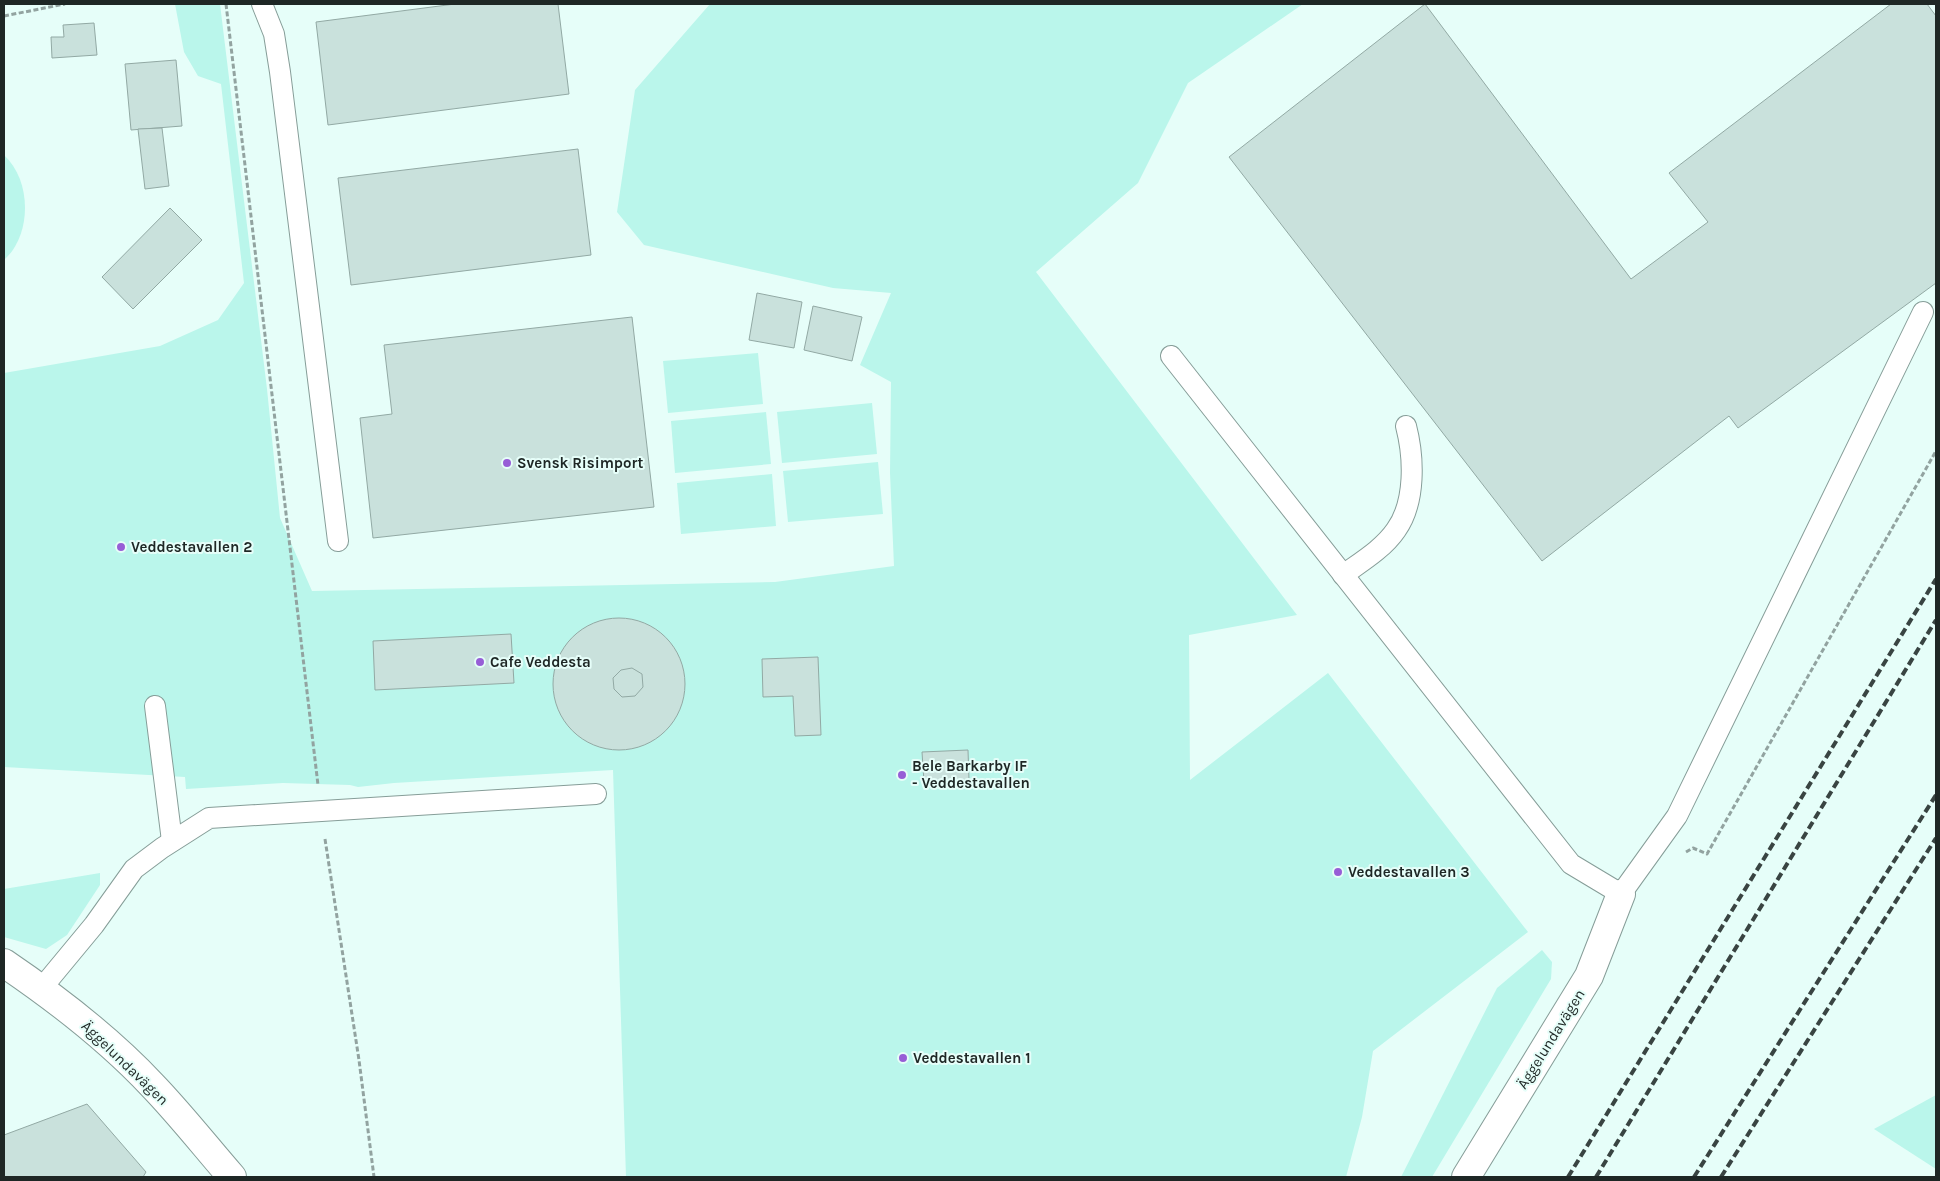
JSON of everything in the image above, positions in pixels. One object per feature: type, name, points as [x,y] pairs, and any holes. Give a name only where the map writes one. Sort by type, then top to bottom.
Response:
[{"type":"street","name":"Äggelundavägen","points":[[1466,1177],[1590,976],[1622,894]]},
{"type":"street","name":"Äggelundavägen","points":[[4,963],[41,988],[95,1031],[151,1084],[232,1177]]},
{"type":"lane","points":[[262,4],[274,34],[280,72],[338,541]]},
{"type":"lane","points":[[1170,356],[1571,864],[1622,894],[1677,816],[1923,312]]},
{"type":"lane","points":[[1343,575],[1374,553],[1397,530],[1411,495],[1412,450],[1406,426]]},
{"type":"lane","points":[[155,706],[172,841]]},
{"type":"lane","points":[[41,988],[94,925],[134,869],[172,841],[209,818],[596,794]]},
{"type":"path","points":[[4,16],[65,4]]},
{"type":"path","points":[[226,4],[320,810],[360,1060],[374,1177]]},
{"type":"path","points":[[1685,853],[1693,848],[1707,854],[1936,451]]},
{"type":"green space","name":"Bele Barkarby IF - Veddestavallen","points":[[175,4],[220,4],[267,389],[280,518],[312,591],[775,582],[894,566],[890,473],[891,382],[860,365],[891,293],[833,288],[644,245],[617,212],[635,90],[710,4],[1303,4],[1188,83],[1138,183],[1036,272],[1297,615],[1189,635],[1190,780],[1328,673],[1528,932],[1373,1051],[1362,1117],[1346,1177],[626,1177],[613,770],[394,783],[358,787],[350,785],[283,783],[186,789],[185,777],[4,767],[4,373],[160,346],[218,320],[244,283],[221,84],[198,76],[184,52]]},
{"type":"green space","points":[[4,155],[20,179],[24,193],[25,208],[24,223],[20,237],[4,260]]},
{"type":"green space","points":[[758,353],[763,404],[668,413],[663,361]]},
{"type":"green space","points":[[872,403],[877,454],[782,463],[777,412]]},
{"type":"green space","points":[[766,412],[771,464],[675,473],[671,421]]},
{"type":"green space","points":[[878,462],[883,514],[788,522],[783,471]]},
{"type":"green space","points":[[772,474],[776,526],[681,534],[677,483]]},
{"type":"green space","points":[[100,873],[100,885],[67,935],[46,949],[4,937],[4,889]]},
{"type":"green space","points":[[1542,950],[1552,962],[1551,979],[1432,1177],[1401,1177],[1497,988]]},
{"type":"green space","points":[[1936,1095],[1936,1169],[1874,1129]]},
{"type":"building","points":[[455,4],[558,4],[569,94],[328,125],[316,22]]},
{"type":"building","points":[[1425,4],[1631,279],[1708,222],[1669,173],[1891,4],[1927,4],[1936,16],[1936,283],[1738,428],[1729,416],[1542,561],[1229,157]]},
{"type":"building","points":[[94,23],[97,55],[52,58],[51,37],[64,37],[63,25]]},
{"type":"building","points":[[176,60],[182,126],[131,130],[125,64]]},
{"type":"building","points":[[162,128],[169,186],[145,189],[138,129]]},
{"type":"building","points":[[578,149],[591,255],[351,285],[338,178]]},
{"type":"building","points":[[170,208],[202,240],[133,309],[102,277]]},
{"type":"building","points":[[757,293],[802,302],[794,348],[749,340]]},
{"type":"building","points":[[813,306],[862,317],[852,361],[804,350]]},
{"type":"building","name":"Svensk Risimport","points":[[632,317],[654,507],[373,538],[360,418],[392,414],[384,345]]},
{"type":"building","points":[[619,618],[632,619],[644,623],[666,637],[680,659],[684,671],[684,697],[680,709],[666,731],[644,745],[632,749],[619,750],[606,749],[594,745],[572,731],[558,709],[554,697],[553,684],[554,671],[558,659],[572,637],[594,623],[606,619]]},
{"type":"building","points":[[511,634],[514,683],[375,690],[373,641]]},
{"type":"building","points":[[818,657],[821,735],[795,736],[793,696],[763,697],[762,659]]},
{"type":"building","points":[[632,668],[642,674],[643,687],[635,696],[622,697],[614,689],[613,678],[621,670]]},
{"type":"building","points":[[968,750],[969,780],[924,782],[922,752]]},
{"type":"building","points":[[87,1104],[146,1172],[143,1177],[4,1177],[4,1135]]},
{"type":"railway","points":[[1568,1177],[1936,579]]},
{"type":"railway","points":[[1596,1177],[1936,620]]},
{"type":"railway","points":[[1694,1177],[1936,795]]},
{"type":"railway","points":[[1721,1177],[1936,838]]},
{"type":"place","name":"Svensk Risimport","points":[[507,463]]},
{"type":"place","name":"Veddestavallen 2","points":[[121,547]]},
{"type":"place","name":"Cafe Veddesta","points":[[480,662]]},
{"type":"place","name":"Bele Barkarby IF - Veddestavallen","points":[[902,775]]},
{"type":"place","name":"Veddestavallen 3","points":[[1338,872]]},
{"type":"place","name":"Veddestavallen 1","points":[[903,1058]]}]
